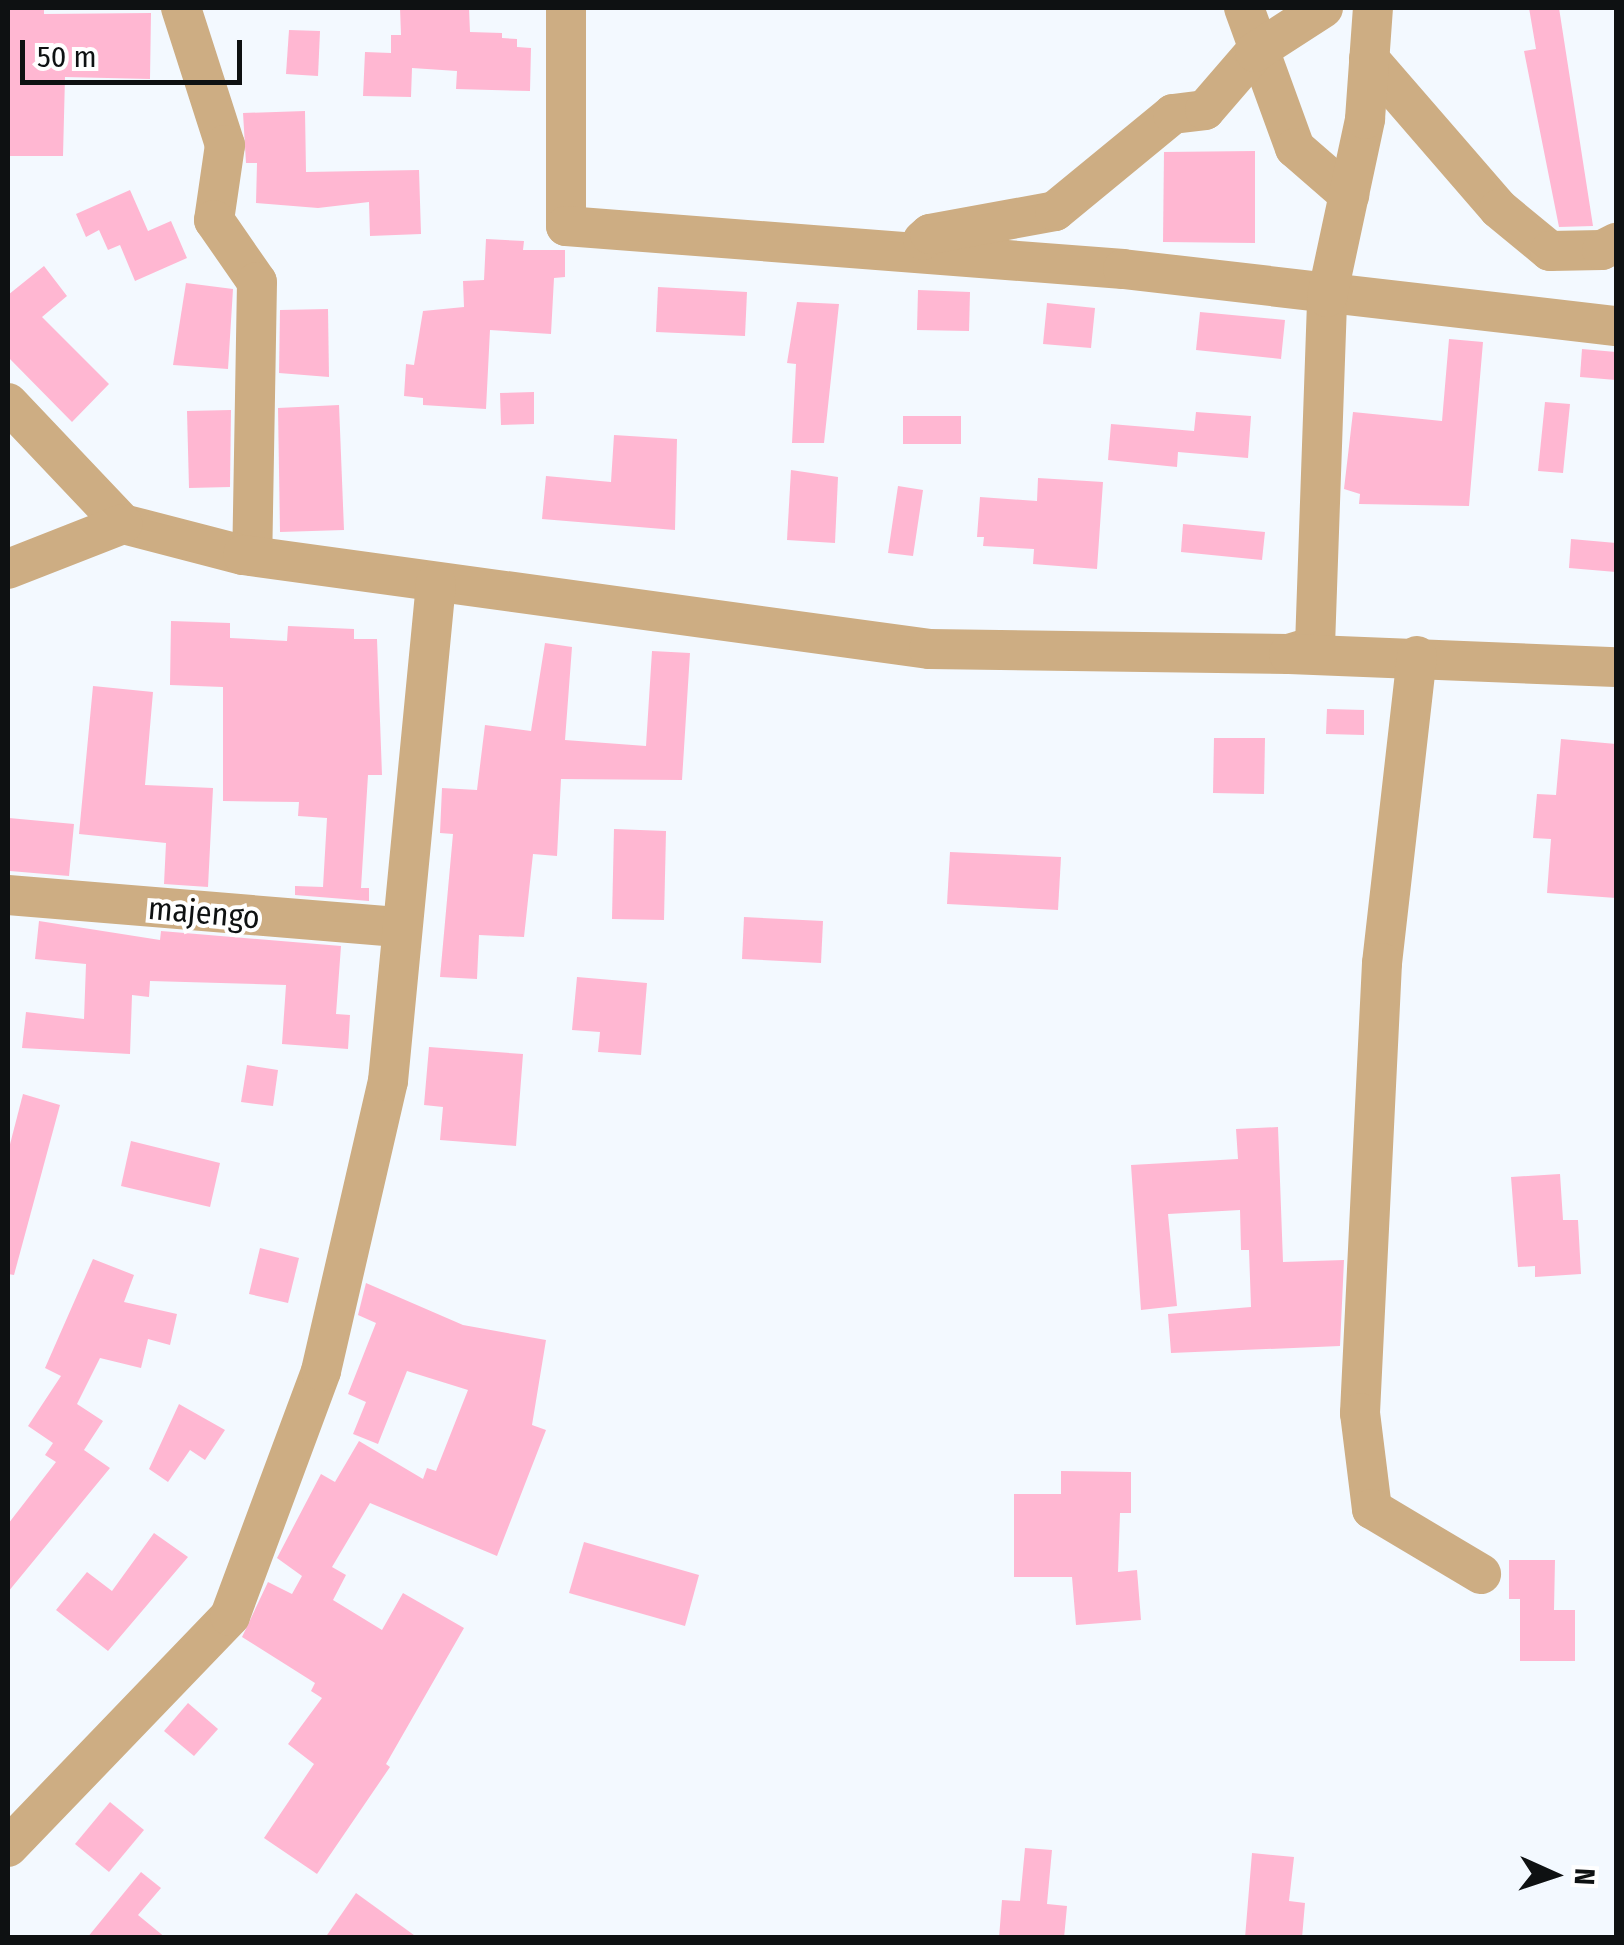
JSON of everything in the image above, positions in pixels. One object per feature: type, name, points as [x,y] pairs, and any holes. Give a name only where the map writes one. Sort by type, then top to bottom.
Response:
[{"type":"street","points":[[181,8],[225,145],[214,220],[257,282],[252,556]]},
{"type":"street","points":[[566,8],[566,226],[913,250],[1616,326]]},
{"type":"street","points":[[1244,8],[1263,47],[1295,148],[1349,195]]},
{"type":"street","points":[[913,250],[930,234],[1055,211],[1173,114],[1205,110],[1263,47],[1323,8]]},
{"type":"street","points":[[1288,654],[1315,646],[1326,297],[1349,195],[1373,8]]},
{"type":"street","points":[[1369,59],[1499,208],[1550,251],[1602,250],[1616,243]]},
{"type":"street","points":[[8,403],[123,524],[252,556],[929,649],[1417,656],[1616,667]]},
{"type":"street","points":[[8,569],[123,524]]},
{"type":"street","points":[[8,1847],[230,1616],[322,1371],[388,1081],[436,583]]},
{"type":"street","points":[[1417,656],[1382,964],[1360,1413],[1372,1509],[1480,1574]]},
{"type":"street","name":"majengo","points":[[8,895],[401,927]]},
{"type":"building","points":[[8,8],[44,8],[44,14],[151,13],[150,79],[65,77],[63,156],[8,156]]},
{"type":"building","points":[[400,8],[469,8],[470,32],[502,33],[502,38],[517,39],[517,47],[531,48],[530,91],[456,89],[457,71],[412,68],[411,97],[363,96],[365,52],[391,53],[391,35],[401,35]]},
{"type":"building","points":[[1529,8],[1559,8],[1593,226],[1559,227],[1524,51],[1536,49]]},
{"type":"building","points":[[289,30],[320,31],[318,76],[286,74]]},
{"type":"building","points":[[305,111],[306,172],[419,170],[421,234],[370,236],[369,202],[318,208],[256,203],[257,163],[246,163],[243,113]]},
{"type":"building","points":[[1255,151],[1255,243],[1163,242],[1164,152]]},
{"type":"building","points":[[130,190],[148,231],[171,221],[187,258],[135,281],[120,245],[108,250],[99,230],[86,237],[76,214]]},
{"type":"building","points":[[486,239],[524,241],[523,250],[565,250],[565,277],[554,278],[551,334],[490,330],[486,409],[423,405],[423,398],[404,396],[406,364],[414,365],[423,311],[464,307],[463,281],[484,280]]},
{"type":"building","points":[[44,266],[67,296],[42,317],[109,384],[72,422],[8,357],[8,295]]},
{"type":"building","points":[[186,283],[233,289],[228,369],[173,365]]},
{"type":"building","points":[[658,287],[747,292],[745,336],[656,332]]},
{"type":"building","points":[[918,290],[970,292],[969,331],[917,330]]},
{"type":"building","points":[[797,302],[839,304],[824,443],[792,443],[796,364],[787,363]]},
{"type":"building","points":[[1047,303],[1095,308],[1091,348],[1043,344]]},
{"type":"building","points":[[328,309],[329,377],[279,373],[280,310]]},
{"type":"building","points":[[1200,312],[1285,320],[1281,359],[1196,350]]},
{"type":"building","points":[[1449,339],[1483,342],[1469,506],[1359,504],[1360,494],[1344,489],[1353,412],[1442,421]]},
{"type":"building","points":[[1582,349],[1616,352],[1616,380],[1580,377]]},
{"type":"building","points":[[534,392],[534,424],[501,425],[500,393]]},
{"type":"building","points":[[1545,402],[1570,404],[1563,473],[1538,471]]},
{"type":"building","points":[[339,405],[344,530],[280,532],[278,408]]},
{"type":"building","points":[[231,410],[230,487],[189,488],[187,411]]},
{"type":"building","points":[[1196,412],[1251,416],[1248,458],[1178,452],[1177,467],[1108,460],[1111,424],[1194,431]]},
{"type":"building","points":[[903,416],[961,416],[961,444],[903,444]]},
{"type":"building","points":[[614,435],[677,439],[675,530],[542,519],[546,476],[611,482]]},
{"type":"building","points":[[791,470],[838,477],[835,543],[787,540]]},
{"type":"building","points":[[1038,478],[1103,482],[1097,569],[1033,564],[1034,549],[983,546],[984,537],[977,537],[980,497],[1037,501]]},
{"type":"building","points":[[898,486],[923,490],[913,556],[888,553]]},
{"type":"building","points":[[1183,524],[1265,532],[1262,560],[1181,552]]},
{"type":"building","points":[[1571,539],[1616,543],[1616,572],[1569,568]]},
{"type":"building","points":[[171,621],[230,623],[230,638],[287,641],[288,626],[354,629],[354,639],[377,639],[382,775],[368,775],[361,888],[369,888],[369,901],[295,895],[295,886],[323,887],[327,818],[298,816],[299,802],[223,801],[223,687],[170,685]]},
{"type":"building","points":[[545,643],[572,647],[565,740],[646,746],[652,651],[690,653],[682,780],[561,779],[557,856],[533,854],[524,937],[479,935],[477,979],[440,977],[453,834],[440,833],[442,788],[477,790],[485,725],[531,731]]},
{"type":"building","points":[[93,686],[153,692],[145,785],[213,788],[208,887],[164,884],[166,843],[79,834]]},
{"type":"building","points":[[1327,709],[1364,710],[1364,735],[1326,734]]},
{"type":"building","points":[[1214,738],[1265,738],[1264,794],[1213,793]]},
{"type":"building","points":[[1561,739],[1616,744],[1616,898],[1547,893],[1551,839],[1533,838],[1537,794],[1556,795]]},
{"type":"building","points":[[9,818],[74,824],[69,876],[10,871]]},
{"type":"building","points":[[614,829],[666,831],[664,920],[612,919]]},
{"type":"building","points":[[950,852],[1061,857],[1058,910],[947,904]]},
{"type":"building","points":[[744,917],[823,921],[821,963],[742,959]]},
{"type":"building","points":[[39,921],[160,940],[161,931],[341,946],[336,1014],[350,1015],[348,1049],[282,1044],[286,985],[150,981],[149,997],[132,995],[130,1054],[22,1048],[26,1012],[84,1019],[86,964],[35,959]]},
{"type":"building","points":[[577,977],[647,983],[641,1055],[598,1052],[600,1032],[572,1030]]},
{"type":"building","points":[[429,1047],[523,1054],[516,1146],[440,1140],[443,1107],[424,1105]]},
{"type":"building","points":[[247,1065],[278,1070],[273,1106],[241,1102]]},
{"type":"building","points":[[23,1094],[60,1105],[14,1275],[8,1274],[8,1152]]},
{"type":"building","points":[[1278,1127],[1283,1262],[1344,1260],[1340,1346],[1171,1353],[1168,1314],[1251,1307],[1249,1250],[1241,1250],[1240,1210],[1168,1214],[1177,1306],[1141,1310],[1131,1165],[1238,1159],[1236,1129]]},
{"type":"building","points":[[131,1141],[220,1163],[210,1207],[121,1186]]},
{"type":"building","points":[[1560,1174],[1563,1220],[1578,1220],[1581,1274],[1535,1277],[1535,1266],[1518,1267],[1511,1177]]},
{"type":"building","points":[[260,1248],[299,1258],[288,1303],[249,1294]]},
{"type":"building","points":[[93,1259],[134,1275],[124,1302],[177,1314],[170,1345],[148,1339],[141,1368],[100,1358],[77,1404],[103,1421],[84,1450],[110,1468],[8,1592],[8,1524],[56,1462],[45,1455],[53,1443],[28,1426],[61,1376],[45,1368]]},
{"type":"building","points":[[366,1283],[463,1325],[546,1340],[532,1425],[546,1430],[497,1556],[370,1503],[332,1567],[346,1575],[333,1600],[382,1630],[403,1593],[464,1628],[386,1764],[390,1767],[317,1874],[264,1838],[314,1764],[288,1744],[322,1698],[311,1691],[315,1683],[242,1637],[268,1582],[292,1594],[302,1576],[277,1558],[321,1474],[335,1482],[359,1441],[423,1479],[427,1468],[436,1471],[468,1390],[407,1371],[378,1444],[353,1434],[366,1402],[348,1394],[376,1323],[358,1315]]},
{"type":"building","points":[[179,1404],[225,1430],[205,1460],[190,1450],[168,1482],[149,1469]]},
{"type":"building","points":[[1061,1471],[1131,1472],[1131,1513],[1120,1513],[1118,1572],[1137,1570],[1141,1620],[1076,1625],[1072,1577],[1014,1577],[1014,1494],[1061,1494]]},
{"type":"building","points":[[154,1533],[188,1557],[108,1651],[56,1610],[87,1572],[112,1591]]},
{"type":"building","points":[[584,1542],[699,1575],[685,1626],[569,1593]]},
{"type":"building","points":[[1509,1560],[1555,1560],[1554,1610],[1575,1610],[1575,1661],[1520,1661],[1520,1599],[1509,1599]]},
{"type":"building","points":[[188,1703],[218,1729],[194,1756],[164,1731]]},
{"type":"building","points":[[110,1802],[144,1830],[109,1872],[75,1844]]},
{"type":"building","points":[[1025,1848],[1052,1850],[1047,1904],[1067,1906],[1064,1938],[999,1938],[1002,1900],[1020,1901]]},
{"type":"building","points":[[1252,1853],[1294,1857],[1289,1901],[1305,1903],[1302,1938],[1245,1938]]},
{"type":"building","points":[[141,1872],[161,1888],[138,1915],[166,1938],[87,1938]]},
{"type":"building","points":[[356,1893],[418,1938],[325,1938]]}]
